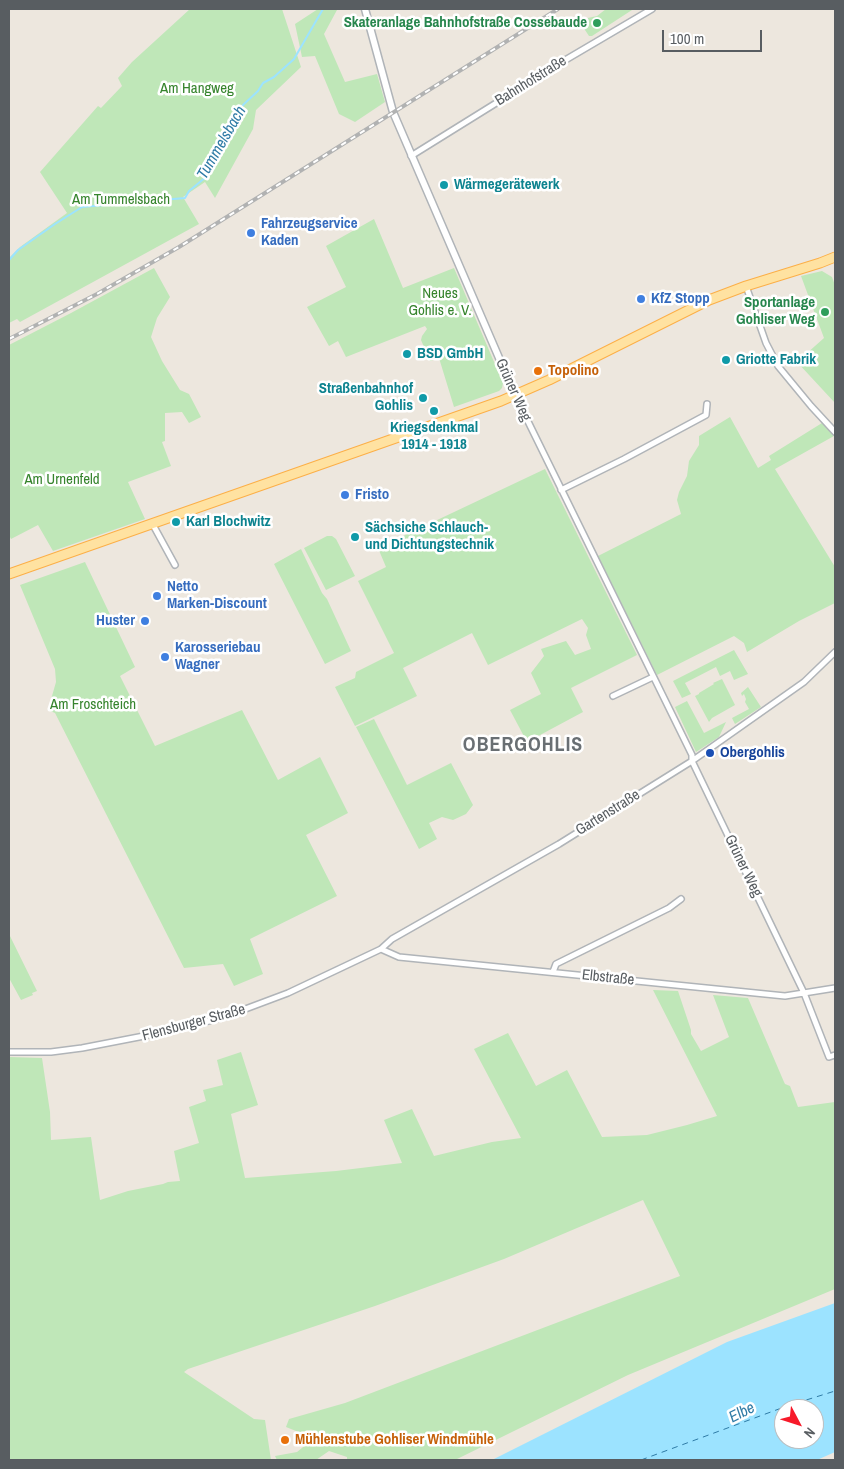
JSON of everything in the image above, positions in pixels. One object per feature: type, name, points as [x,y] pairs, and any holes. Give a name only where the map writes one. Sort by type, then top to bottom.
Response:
[{"type":"main road","points":[[9,574],[515,395],[709,300],[835,257]]},
{"type":"street","name":"Grüner Weg","points":[[365,9],[392,108],[515,395],[692,755],[692,761],[804,993],[829,1057],[835,1055]]},
{"type":"street","name":"Bahnhofstraße","points":[[411,156],[567,59],[652,9]]},
{"type":"street","points":[[746,286],[766,343],[778,366],[835,432]]},
{"type":"street","points":[[561,490],[706,415],[707,404]]},
{"type":"street","points":[[152,524],[175,565]]},
{"type":"street","name":"Gartenstraße","points":[[368,955],[381,949],[392,938],[559,844],[692,761],[804,682],[835,652]]},
{"type":"street","points":[[613,696],[653,677]]},
{"type":"street","points":[[552,972],[556,964],[669,908],[681,899]]},
{"type":"street","name":"Elbstraße","points":[[381,949],[399,958],[785,996],[835,988]]},
{"type":"street","name":"Flensburger Straße","points":[[9,1052],[50,1052],[75,1049],[175,1030],[271,1000],[368,955]]},
{"type":"green space","points":[[190,9],[282,9],[301,67],[256,110],[253,129],[215,198],[205,182],[183,197],[199,224],[20,322],[17,319],[9,323],[9,258],[20,247],[67,213],[40,172],[98,106],[101,108],[122,86],[118,78],[132,62]]},
{"type":"green space","points":[[318,9],[337,10],[324,34],[345,82],[377,74],[385,102],[355,122],[339,114],[315,56],[302,57],[295,24]]},
{"type":"green space","name":"Skateranlage Bahnhofstraße Cossebaude","points":[[606,9],[632,10],[592,36],[589,36],[581,24],[583,19],[597,16]]},
{"type":"green space","name":"Neues Gohlis e. V.","points":[[374,219],[403,288],[454,268],[503,383],[499,391],[454,407],[439,358],[430,361],[421,340],[427,329],[425,326],[346,357],[338,341],[329,346],[307,307],[346,287],[326,246]]},
{"type":"green space","name":"Am Urnenfeld","points":[[154,268],[170,297],[157,318],[151,337],[162,361],[180,390],[189,394],[201,417],[189,423],[182,412],[165,413],[165,441],[162,442],[171,466],[128,482],[145,519],[53,551],[38,525],[11,539],[9,535],[9,345]]},
{"type":"green space","name":"Sportanlage Gohliser Weg","points":[[822,271],[832,277],[835,285],[835,403],[797,362],[824,338],[801,276]]},
{"type":"green space","points":[[730,417],[758,468],[771,460],[769,456],[822,423],[834,436],[775,469],[835,567],[835,603],[799,621],[747,652],[744,643],[734,636],[657,675],[598,556],[681,514],[677,500],[687,476],[689,461],[699,445],[699,436]]},
{"type":"green space","points":[[545,469],[637,655],[571,688],[583,712],[527,742],[510,710],[541,694],[531,673],[544,656],[541,649],[566,641],[575,655],[591,649],[586,635],[588,628],[582,619],[488,665],[472,633],[403,668],[417,696],[355,726],[335,687],[355,678],[356,672],[394,653],[358,581],[386,567],[378,548]]},
{"type":"green space","points":[[327,536],[332,536],[336,539],[355,576],[326,590],[304,548]]},
{"type":"green space","points":[[301,549],[351,651],[325,664],[274,564]]},
{"type":"green space","name":"Am Froschteich","points":[[85,562],[135,667],[120,676],[155,746],[242,710],[278,780],[320,757],[348,813],[306,835],[337,896],[250,939],[263,974],[234,986],[223,964],[184,968],[55,713],[48,710],[56,682],[55,669],[20,585]]},
{"type":"green space","points":[[734,650],[748,674],[734,680],[730,671],[720,676],[716,667],[685,683],[691,694],[682,698],[673,681]]},
{"type":"green space","points":[[722,679],[735,705],[712,718],[709,722],[695,696]]},
{"type":"green space","points":[[748,687],[761,707],[735,724],[732,718],[749,709],[745,702],[744,694],[742,696],[741,693]]},
{"type":"green space","points":[[687,701],[704,733],[726,722],[719,737],[696,752],[675,707]]},
{"type":"green space","points":[[374,719],[407,785],[451,763],[473,805],[466,814],[453,820],[442,817],[429,823],[437,839],[419,849],[356,727]]},
{"type":"green space","points":[[9,934],[37,991],[32,993],[33,995],[21,1000],[9,978]]},
{"type":"green space","points":[[653,990],[678,991],[691,1034],[701,1051],[729,1037],[713,995],[748,998],[784,1082],[790,1086],[798,1107],[835,1102],[835,1289],[628,1375],[455,1460],[347,1460],[347,1457],[329,1451],[316,1460],[277,1460],[275,1456],[297,1452],[308,1443],[301,1433],[286,1427],[289,1419],[345,1403],[680,1276],[643,1200],[504,1259],[184,1372],[254,1419],[265,1420],[271,1460],[9,1460],[9,1057],[42,1058],[50,1112],[51,1140],[91,1137],[100,1200],[128,1191],[180,1181],[174,1151],[199,1143],[189,1107],[206,1101],[203,1090],[223,1085],[217,1060],[241,1052],[258,1105],[231,1114],[245,1178],[336,1171],[402,1163],[384,1120],[412,1109],[434,1156],[492,1142],[521,1138],[474,1049],[508,1033],[536,1086],[567,1070],[602,1137],[647,1135],[717,1116]]},
{"type":"water","name":"Elbe","points":[[835,1303],[835,1452],[817,1460],[492,1460],[727,1342]]},
{"type":"waterway","name":"Tummelsbach","points":[[9,260],[18,250],[82,207],[185,198],[189,191],[206,177],[243,105],[258,91],[263,83],[274,77],[294,59],[323,9]]},
{"type":"ferry route","points":[[641,1460],[787,1406],[835,1391]]},
{"type":"railway","points":[[9,339],[97,294],[179,247],[558,9]]},
{"type":"place","name":"Skateranlage Bahnhofstraße Cossebaude","points":[[597,23]]},
{"type":"place","name":"Wärmegerätewerk","points":[[444,185]]},
{"type":"place","name":"Fahrzeugservice Kaden","points":[[251,233]]},
{"type":"place","name":"KfZ Stopp","points":[[641,299]]},
{"type":"place","name":"Sportanlage Gohliser Weg","points":[[825,312]]},
{"type":"place","name":"BSD GmbH","points":[[407,354]]},
{"type":"place","name":"Griotte Fabrik","points":[[726,360]]},
{"type":"place","name":"Topolino","points":[[538,371]]},
{"type":"place","name":"Straßenbahnhof Gohlis","points":[[423,398]]},
{"type":"place","name":"Kriegsdenkmal 1914 - 1918","points":[[434,411]]},
{"type":"place","name":"Fristo","points":[[345,495]]},
{"type":"place","name":"Karl Blochwitz","points":[[176,522]]},
{"type":"place","name":"Sächsiche Schlauch- und Dichtungstechnik","points":[[355,537]]},
{"type":"place","name":"Netto Marken-Discount","points":[[157,596]]},
{"type":"place","name":"Huster","points":[[145,621]]},
{"type":"place","name":"Karosseriebau Wagner","points":[[165,657]]},
{"type":"place","name":"Obergohlis","points":[[710,753]]},
{"type":"place","name":"Mühlenstube Gohliser Windmühle","points":[[285,1440]]},
{"type":"district","name":"OBERGOHLIS","points":[[523,746]]},
{"type":"park label","name":"Am Hangweg","points":[[197,89]]},
{"type":"park label","name":"Am Tummelsbach","points":[[121,200]]}]
